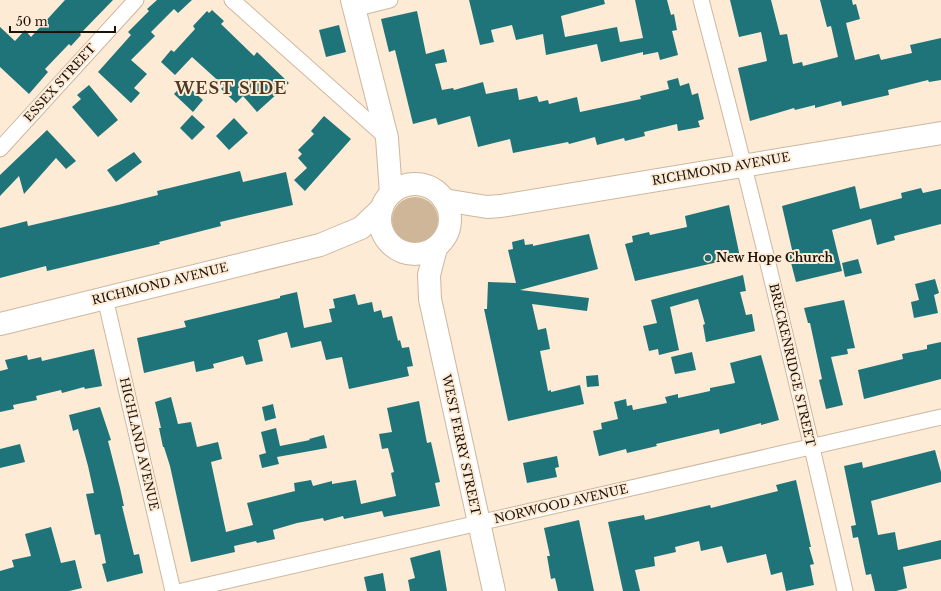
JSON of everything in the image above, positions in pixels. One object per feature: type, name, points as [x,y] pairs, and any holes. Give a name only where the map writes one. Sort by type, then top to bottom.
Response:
[{"type":"street","name":"ESSEX STREET","points":[[0,149],[136,0]]},
{"type":"street","points":[[232,0],[387,138],[387,200],[380,225],[384,236],[398,249],[420,254],[436,248],[449,230],[450,214],[444,200],[435,191],[424,185],[396,158],[387,138],[353,5],[390,0]]},
{"type":"street","name":"BRECKENRIDGE STREET","points":[[701,0],[779,305],[845,591]]},
{"type":"street","name":"RICHMOND AVENUE","points":[[444,200],[487,207],[501,206],[941,133]]},
{"type":"street","points":[[387,200],[410,184],[424,185]]},
{"type":"street","name":"RICHMOND AVENUE","points":[[0,324],[320,244],[361,228],[387,200]]},
{"type":"street","name":"RICHMOND AVENUE","points":[[449,230],[501,206]]},
{"type":"street","name":"RICHMOND AVENUE","points":[[320,244],[365,241],[398,249]]},
{"type":"street","name":"WEST FERRY STREET","points":[[436,248],[429,274],[430,299],[494,591]]},
{"type":"street","name":"WEST FERRY STREET","points":[[398,249],[423,283],[430,299]]},
{"type":"street","name":"HIGHLAND AVENUE","points":[[105,298],[172,591]]},
{"type":"street","name":"NORWOOD AVENUE","points":[[182,591],[941,417]]},
{"type":"shaded area","points":[[420,197],[432,203],[437,211],[437,229],[432,237],[424,242],[410,243],[398,237],[393,229],[392,215],[398,203],[406,198]]},
{"type":"building","points":[[65,0],[113,0],[80,34],[81,35],[71,46],[69,44],[45,69],[48,72],[29,94],[0,67],[0,27],[15,41],[25,30],[31,37]]},
{"type":"building","points":[[157,0],[192,0],[178,13],[174,9],[151,32],[155,36],[131,60],[147,74],[134,88],[140,93],[131,103],[98,72],[131,35],[128,32],[149,11],[147,9]]},
{"type":"building","points":[[469,0],[604,0],[605,4],[561,16],[565,37],[617,27],[620,42],[643,38],[635,0],[667,0],[671,15],[674,14],[677,30],[672,31],[678,55],[660,60],[658,52],[643,55],[643,52],[601,62],[597,44],[546,55],[543,34],[516,40],[512,25],[491,30],[494,42],[480,45]]},
{"type":"building","points":[[730,0],[771,0],[780,35],[787,34],[793,64],[802,62],[803,66],[838,57],[831,26],[827,27],[820,0],[852,0],[853,5],[856,4],[860,19],[846,23],[855,60],[879,54],[881,60],[912,53],[910,45],[941,38],[941,80],[929,82],[928,80],[888,90],[889,95],[842,106],[841,101],[815,108],[815,105],[795,110],[794,108],[750,121],[738,68],[767,61],[761,32],[739,37]]},
{"type":"building","points":[[212,10],[224,21],[221,24],[254,56],[257,52],[289,83],[257,112],[243,96],[236,103],[221,89],[224,86],[192,57],[175,75],[161,62],[171,50],[174,52],[195,29],[193,26],[207,11],[209,13]]},
{"type":"building","points":[[417,11],[426,54],[444,49],[447,62],[435,64],[442,90],[453,88],[454,90],[483,82],[486,94],[517,88],[519,100],[537,96],[539,102],[548,100],[549,104],[577,97],[580,112],[641,99],[640,96],[669,89],[667,81],[678,78],[680,86],[689,83],[692,95],[698,93],[704,119],[698,121],[700,127],[678,131],[677,124],[644,132],[645,136],[625,141],[624,138],[597,145],[595,137],[569,144],[568,142],[513,153],[510,139],[478,147],[470,116],[438,125],[436,118],[413,124],[395,50],[389,52],[381,19]]},
{"type":"building","points":[[339,25],[346,52],[326,57],[319,30]]},
{"type":"building","points":[[184,83],[203,100],[193,112],[174,94]]},
{"type":"building","points":[[89,85],[118,120],[98,137],[72,107],[81,99],[77,95]]},
{"type":"building","points":[[192,115],[205,127],[192,140],[180,128]]},
{"type":"building","points":[[324,116],[351,139],[305,191],[294,180],[307,168],[298,158],[302,154],[298,150],[314,134],[311,131]]},
{"type":"building","points":[[234,118],[248,133],[229,150],[216,136]]},
{"type":"building","points":[[47,130],[76,161],[66,169],[56,158],[24,194],[19,176],[0,196],[0,175]]},
{"type":"building","points":[[134,152],[142,162],[116,182],[107,170]]},
{"type":"building","points":[[240,171],[243,182],[286,172],[293,205],[220,222],[221,226],[159,242],[160,244],[47,271],[46,266],[0,278],[0,228],[27,221],[28,226],[118,205],[158,195],[157,191]]},
{"type":"building","points":[[855,186],[860,209],[902,198],[901,193],[921,188],[923,193],[941,189],[941,224],[894,236],[895,240],[877,245],[871,219],[832,230],[842,271],[796,282],[789,255],[793,254],[782,206]]},
{"type":"building","points":[[729,205],[740,257],[635,281],[625,244],[633,242],[632,236],[649,232],[650,235],[687,227],[685,216]]},
{"type":"building","points":[[589,234],[598,269],[520,290],[589,298],[587,311],[532,304],[538,330],[546,328],[550,349],[540,351],[548,391],[551,390],[551,392],[580,385],[584,404],[508,421],[484,309],[487,309],[488,282],[516,283],[508,250],[513,249],[512,242],[524,239],[525,245],[533,244],[533,246]]},
{"type":"building","points":[[858,259],[862,273],[845,277],[842,263]]},
{"type":"building","points":[[743,275],[746,291],[740,292],[746,315],[752,314],[755,331],[706,342],[703,325],[705,324],[698,299],[670,307],[679,350],[659,355],[658,349],[649,351],[643,326],[657,323],[651,300]]},
{"type":"building","points":[[935,279],[939,293],[934,295],[938,313],[914,318],[911,302],[919,300],[915,284]]},
{"type":"building","points":[[297,292],[304,328],[332,322],[329,309],[335,308],[333,299],[355,294],[358,305],[372,302],[374,312],[381,310],[383,318],[392,316],[398,341],[400,340],[402,348],[409,347],[413,366],[407,367],[409,376],[349,389],[342,357],[326,360],[321,341],[291,348],[287,332],[258,340],[263,361],[246,365],[243,356],[213,364],[214,368],[196,372],[194,361],[144,373],[137,338],[186,327],[184,321],[280,298],[280,296]]},
{"type":"building","points":[[844,300],[855,348],[847,349],[848,354],[831,357],[843,405],[826,409],[819,380],[822,379],[810,323],[808,323],[804,308]]},
{"type":"building","points":[[941,342],[941,379],[864,399],[858,370],[903,359],[902,354],[927,349],[927,345]]},
{"type":"building","points":[[94,349],[102,386],[85,389],[84,387],[62,393],[61,390],[36,396],[37,400],[13,405],[14,409],[0,412],[0,371],[8,369],[5,360],[27,355],[28,360],[41,357],[42,361]]},
{"type":"building","points":[[692,352],[696,370],[675,374],[671,357]]},
{"type":"building","points":[[761,355],[779,420],[761,425],[761,423],[720,434],[719,429],[656,444],[657,446],[627,453],[626,449],[599,456],[593,431],[602,429],[601,423],[618,419],[614,402],[626,399],[627,406],[632,405],[633,410],[667,403],[665,397],[678,394],[678,398],[710,391],[710,388],[735,383],[730,363]]},
{"type":"building","points":[[598,375],[599,386],[587,387],[586,376]]},
{"type":"building","points":[[171,397],[178,424],[191,422],[197,447],[218,442],[222,459],[211,462],[226,532],[253,525],[247,503],[295,491],[294,483],[311,480],[313,486],[332,481],[332,484],[356,480],[361,504],[396,496],[391,473],[394,472],[388,448],[382,449],[379,434],[392,432],[387,408],[419,401],[427,443],[431,442],[440,482],[435,483],[440,506],[384,517],[382,511],[344,519],[343,516],[324,521],[323,518],[297,523],[273,530],[275,539],[257,543],[256,541],[234,546],[235,552],[191,562],[170,466],[163,447],[159,428],[161,428],[155,402]]},
{"type":"building","points":[[273,404],[276,418],[265,421],[262,407]]},
{"type":"building","points":[[100,407],[111,440],[108,441],[120,488],[124,506],[122,506],[134,555],[139,554],[143,573],[107,582],[102,564],[106,563],[100,534],[95,535],[86,494],[94,493],[88,466],[78,429],[73,431],[69,415]]},
{"type":"building","points":[[276,428],[280,446],[310,440],[309,439],[324,435],[327,448],[277,457],[279,464],[262,468],[259,455],[266,453],[261,432]]},
{"type":"building","points":[[20,444],[25,462],[0,468],[0,449]]},
{"type":"building","points":[[935,450],[941,472],[941,482],[871,501],[878,535],[895,532],[898,550],[941,540],[941,559],[903,567],[907,588],[896,591],[875,591],[871,574],[866,575],[858,537],[853,538],[851,526],[856,525],[844,466],[862,462],[863,468]]},
{"type":"building","points":[[557,456],[559,467],[555,468],[557,477],[527,483],[523,463]]},
{"type":"building","points":[[796,480],[811,547],[809,547],[814,564],[810,565],[814,585],[786,591],[782,572],[771,575],[766,554],[727,563],[722,546],[701,551],[699,541],[675,547],[676,552],[654,557],[655,566],[635,570],[640,591],[623,591],[608,522],[644,515],[645,520],[710,505],[711,508],[778,491],[776,485]]},
{"type":"building","points":[[579,520],[594,591],[558,591],[555,578],[551,579],[547,556],[550,556],[544,528]]},
{"type":"building","points":[[51,527],[61,563],[75,560],[82,588],[69,591],[0,591],[0,571],[14,567],[12,560],[31,556],[25,534]]},
{"type":"building","points":[[440,550],[447,591],[410,591],[408,580],[415,578],[410,558]]},
{"type":"building","points":[[383,573],[386,591],[367,591],[364,577]]},
{"type":"place","name":"New Hope Church","points":[[708,258]]},
{"type":"district","name":"WEST SIDE","points":[[231,88]]}]
